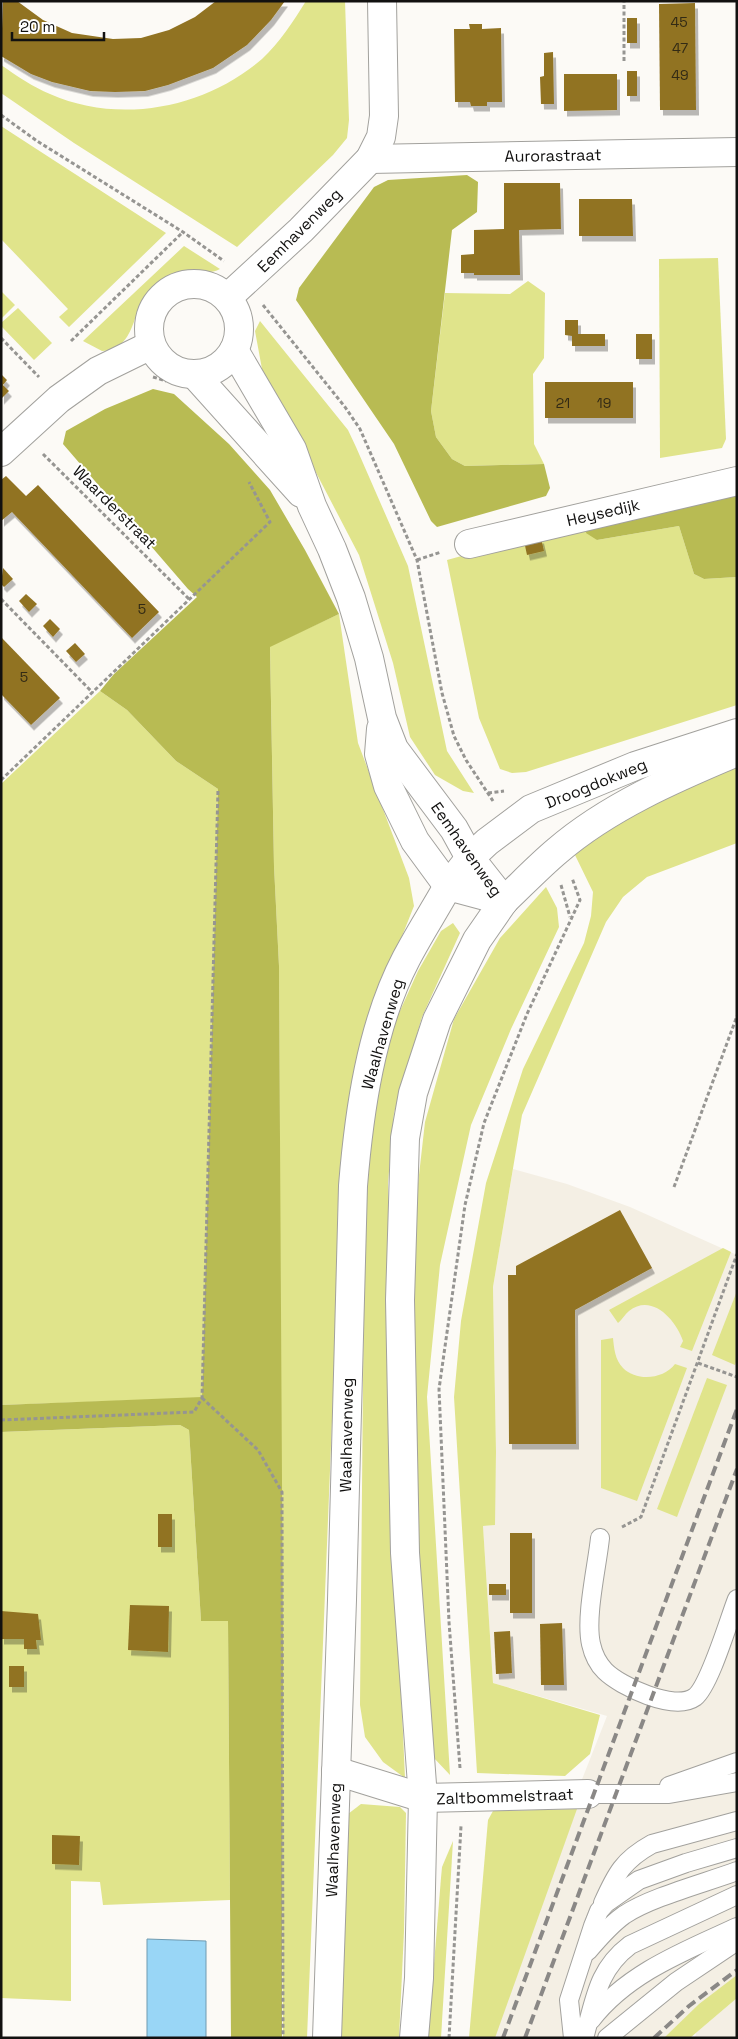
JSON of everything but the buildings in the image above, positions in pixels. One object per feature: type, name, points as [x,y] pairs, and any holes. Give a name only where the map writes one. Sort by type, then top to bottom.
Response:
[{"type":"street","name":"Eemhavenweg","points":[[227,298],[301,230],[370,159],[381,137],[384,116],[382,1]]},
{"type":"street","name":"Aurorastraat","points":[[370,159],[737,152]]},
{"type":"street","points":[[197,284],[218,291],[227,298],[238,318],[238,340],[234,350],[218,368],[207,373],[182,378],[156,355],[151,345],[149,323],[157,302],[175,288],[197,284]]},
{"type":"street","points":[[1,452],[59,399],[98,372],[151,345]]},
{"type":"street","name":"Eemhavenweg","points":[[234,350],[292,449],[312,506],[351,598],[369,658],[382,718],[394,749],[454,829],[470,858],[504,901]]},
{"type":"street","name":"Eemhavenweg","points":[[182,378],[312,506]]},
{"type":"street","name":"Heysedijk","points":[[469,544],[737,481]]},
{"type":"street","name":"Eemhavenweg","points":[[382,718],[379,754],[388,786],[415,841],[448,886],[504,901]]},
{"type":"street","name":"Droogdokweg","points":[[470,858],[509,824],[531,809],[635,766],[737,733]]},
{"type":"street","name":"Droogdokweg","points":[[504,901],[570,841],[611,813],[648,792],[737,752]]},
{"type":"street","name":"Waalhavenweg","points":[[327,2038],[353,1186],[358,1128],[367,1077],[389,998],[405,960],[448,886],[470,858]]},
{"type":"street","points":[[414,2038],[419,1978],[423,1798],[405,1553],[400,1300],[405,1138],[413,1093],[437,1020],[477,940],[504,901]]},
{"type":"street","name":"Zaltbommelstraat","points":[[336,1770],[423,1798],[463,1799],[588,1794]]},
{"type":"lane","points":[[600,1538],[590,1627],[591,1643],[594,1656],[603,1669],[625,1685],[666,1700],[685,1700],[694,1697],[701,1690],[710,1672],[737,1599]]},
{"type":"lane","points":[[643,1795],[737,1762]]},
{"type":"lane","points":[[588,1794],[669,1794],[737,1782]]},
{"type":"lane","points":[[573,2038],[569,2000],[599,1911],[616,1875],[626,1861],[640,1850],[652,1844],[737,1821]]},
{"type":"lane","points":[[599,1911],[616,1895],[639,1880],[686,1863],[737,1848]]},
{"type":"lane","points":[[583,1958],[609,1927],[625,1914],[737,1871]]},
{"type":"lane","points":[[586,2031],[605,1970],[614,1957],[630,1946],[737,1895]]},
{"type":"lane","points":[[586,2031],[599,2009],[624,1987],[649,1970],[737,1927]]},
{"type":"lane","points":[[607,2038],[676,1982],[737,1941]]},
{"type":"path","points":[[624,1],[624,61]]},
{"type":"path","points":[[71,340],[183,232]]},
{"type":"path","points":[[1,338],[59,399]]},
{"type":"path","points":[[146,377],[182,378]]},
{"type":"path","name":"Waarderstraat","points":[[22,432],[190,600]]},
{"type":"path","points":[[1,780],[270,522],[245,474]]},
{"type":"path","points":[[417,560],[442,693],[454,736],[466,760],[509,824]]},
{"type":"path","points":[[1,599],[93,693]]},
{"type":"path","points":[[1,1420],[194,1412],[202,1398],[218,789]]},
{"type":"path","points":[[449,2038],[463,1799],[449,1622],[439,1389],[465,1205],[484,1123],[526,1014],[570,918],[567,900],[560,881],[545,863]]},
{"type":"path","points":[[674,1187],[737,1016]]},
{"type":"path","points":[[600,1538],[641,1517],[737,1254]]},
{"type":"path","points":[[698,1363],[737,1377]]},
{"type":"path","points":[[202,1398],[258,1450],[282,1492],[283,2038]]},
{"type":"shaded area","points":[[467,175],[478,182],[477,212],[452,230],[431,411],[436,437],[452,459],[465,466],[544,464],[550,488],[546,496],[437,527],[431,521],[394,444],[296,300],[299,288],[374,187],[388,180]]},
{"type":"shaded area","points":[[153,389],[174,394],[229,444],[270,490],[339,614],[270,647],[274,866],[279,966],[283,1653],[282,2038],[231,2038],[228,1621],[201,1621],[189,1430],[180,1425],[1,1432],[1,1405],[202,1397],[218,789],[176,761],[127,710],[100,691],[114,674],[197,597],[63,444],[66,431],[105,409]]},
{"type":"shaded area","points":[[737,496],[737,577],[704,579],[694,574],[679,526],[597,540],[586,533],[588,525]]},
{"type":"shaded area","points":[[513,1169],[567,1184],[630,1207],[737,1255],[737,1992],[678,2038],[480,2038],[607,1716],[493,1683],[483,1526],[494,1525],[496,1452],[493,1287]]},
{"type":"shaded area","points":[[737,1998],[737,2038],[695,2038],[696,2033]]},
{"type":"green space","points":[[306,1],[345,1],[349,120],[347,138],[333,155],[237,247],[74,143],[1,93],[1,65],[37,88],[77,103],[105,108],[133,109],[161,107],[188,100],[215,90],[239,76],[262,59],[280,39]]},
{"type":"green space","points":[[1,126],[166,233],[69,327],[59,317],[68,309],[1,239]]},
{"type":"green space","points":[[184,246],[220,269],[213,272],[177,274],[160,282],[143,299],[128,336],[113,349],[102,351],[83,341]]},
{"type":"green space","points":[[718,258],[726,439],[722,448],[660,458],[659,259]]},
{"type":"green space","points":[[528,281],[545,293],[544,358],[533,374],[534,444],[544,464],[465,466],[452,459],[436,437],[431,411],[445,293],[510,294]]},
{"type":"green space","points":[[1,291],[15,305],[1,319]]},
{"type":"green space","points":[[18,308],[52,343],[34,360],[1,326],[1,323]]},
{"type":"green space","points":[[260,321],[348,430],[356,447],[408,566],[447,751],[474,793],[463,791],[435,775],[410,737],[393,663],[359,555],[262,369],[255,331]]},
{"type":"green space","points":[[588,525],[597,540],[679,526],[694,574],[704,579],[737,577],[737,705],[526,772],[512,773],[500,769],[479,718],[447,560],[557,530]]},
{"type":"green space","points":[[339,614],[358,743],[409,878],[414,906],[377,999],[342,1154],[338,1201],[336,1322],[307,2038],[283,2038],[279,966],[274,866],[270,646]]},
{"type":"green space","points":[[100,691],[127,710],[176,761],[218,789],[202,1398],[1,1405],[1,784]]},
{"type":"green space","points":[[737,766],[737,843],[647,877],[623,897],[606,922],[522,1115],[493,1287],[496,1452],[495,1525],[483,1526],[493,1683],[600,1715],[590,1754],[565,1776],[477,1773],[454,1397],[461,1321],[486,1183],[523,1069],[584,943],[591,916],[593,892],[575,855],[581,847],[650,805]]},
{"type":"green space","points":[[546,887],[557,908],[559,927],[511,1029],[471,1125],[440,1265],[427,1397],[450,1775],[433,1757],[412,1451],[414,1219],[425,1122],[454,1019],[500,938]]},
{"type":"green space","points":[[453,923],[460,933],[422,1017],[394,1113],[388,1183],[393,1513],[405,1778],[383,1762],[365,1737],[360,1705],[365,1167],[375,1099],[390,1033],[418,971],[441,931]]},
{"type":"green space","points":[[723,1248],[731,1252],[692,1351],[680,1347],[683,1341],[675,1325],[662,1311],[654,1307],[638,1306],[629,1311],[618,1323],[609,1310]]},
{"type":"green space","points":[[737,1291],[737,1359],[735,1365],[712,1355]]},
{"type":"green space","points":[[613,1338],[618,1361],[623,1368],[635,1375],[643,1377],[657,1376],[675,1364],[687,1368],[637,1501],[601,1488],[601,1340]]},
{"type":"green space","points":[[707,1378],[727,1385],[677,1517],[657,1509]]},
{"type":"green space","points":[[180,1425],[189,1430],[201,1621],[228,1621],[230,1900],[103,1905],[100,1882],[71,1881],[71,2001],[1,1998],[1,1432]]},
{"type":"green space","points":[[361,1804],[400,1807],[406,1813],[404,1931],[399,2038],[341,2038],[348,1814]]},
{"type":"green space","points":[[577,1809],[495,2038],[469,2038],[488,1820],[493,1811]]},
{"type":"green space","points":[[453,1841],[441,2038],[428,2038],[442,1867]]},
{"type":"green space","points":[[737,1975],[737,1998],[690,2038],[664,2038],[699,2004]]},
{"type":"water","points":[[147,1939],[206,1941],[206,2038],[147,2038]]},
{"type":"railway","points":[[503,2038],[737,1409]]},
{"type":"railway","points":[[525,2038],[737,1469]]},
{"type":"railway","points":[[654,2038],[689,2006],[737,1970]]}]
